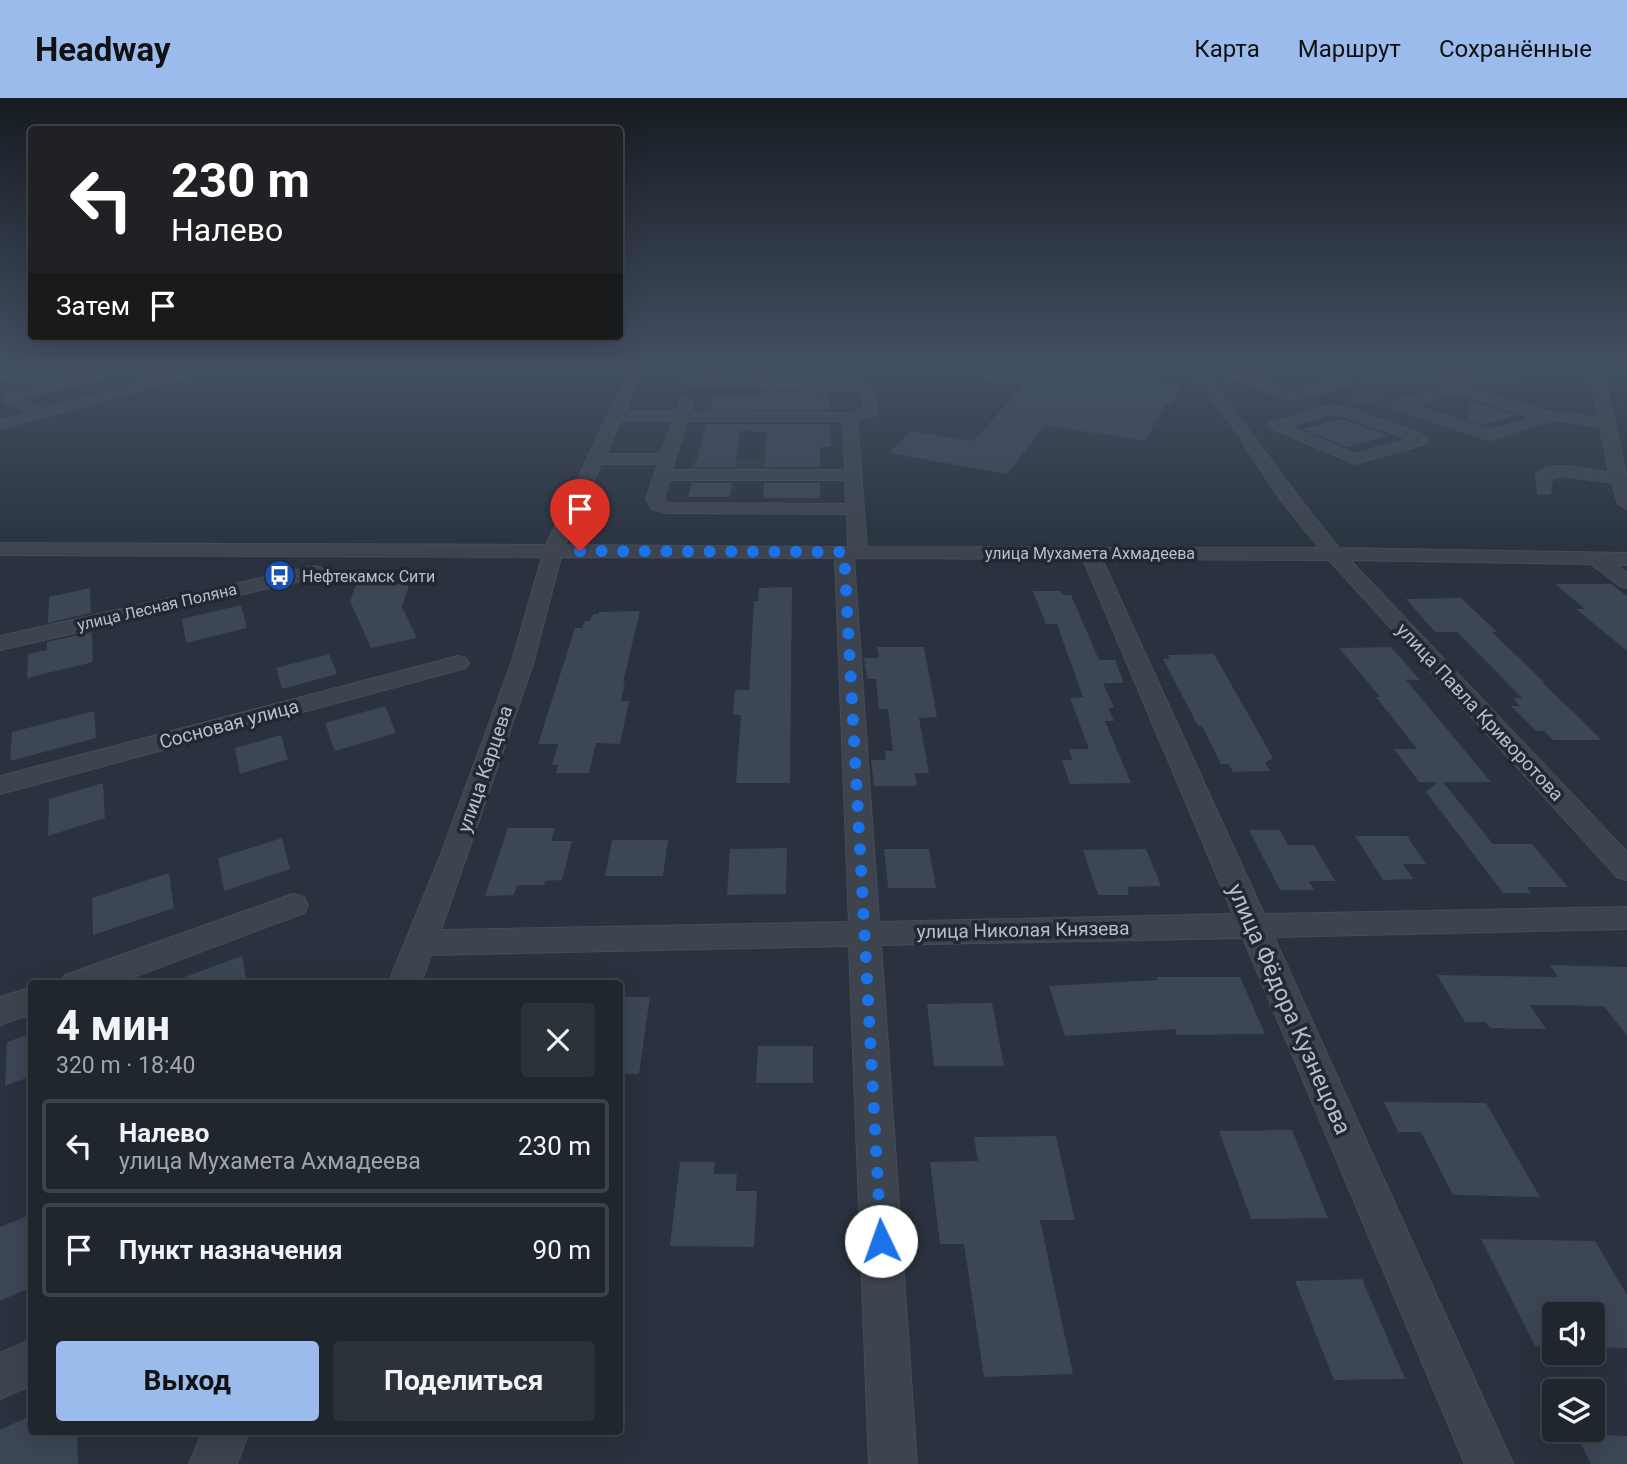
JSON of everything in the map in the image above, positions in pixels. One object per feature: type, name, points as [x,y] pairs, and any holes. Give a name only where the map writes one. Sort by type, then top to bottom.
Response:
[{"type":"street","points":[[0,549],[553,551],[608,431]]},
{"type":"street","points":[[677,431],[670,462],[655,503],[667,508],[855,509]]},
{"type":"street","points":[[850,431],[846,457],[854,475],[855,509],[851,552],[864,934],[893,1464]]},
{"type":"street","name":"улица Павла Криворотова","points":[[1243,431],[1285,495],[1334,554],[1627,870]]},
{"type":"street","points":[[1281,431],[1355,459],[1420,441],[1399,431]]},
{"type":"street","points":[[1476,431],[1489,435],[1504,431]]},
{"type":"street","points":[[1608,431],[1627,504]]},
{"type":"street","points":[[596,459],[854,475]]},
{"type":"street","points":[[1544,489],[1544,474],[1554,472],[1619,479]]},
{"type":"street","name":"улица Мухамета Ахмадеева","points":[[553,551],[1334,554],[1627,559]]},
{"type":"street","name":"улица Карцева","points":[[406,980],[455,854],[522,664],[553,551]]},
{"type":"street","name":"улица Фёдора Кузнецова","points":[[1090,553],[1489,1464]]},
{"type":"street","points":[[1594,557],[1627,582]]},
{"type":"street","name":"улица Лесная Поляна","points":[[0,643],[315,572]]},
{"type":"street","name":"Сосновая улица","points":[[0,785],[458,663]]},
{"type":"street","points":[[88,980],[293,905]]},
{"type":"street","name":"улица Николая Князева","points":[[420,943],[1627,918]]},
{"type":"street","points":[[0,1011],[28,1001]]},
{"type":"street","points":[[0,1376],[28,1363]]},
{"type":"street","points":[[213,1464],[225,1435]]},
{"type":"shaded area","points":[[692,459],[771,459],[770,471],[689,471]]},
{"type":"building","points":[[704,431],[740,431],[735,467],[695,467]]},
{"type":"building","points":[[746,431],[830,431],[831,447],[820,447],[820,467],[765,467],[766,433]]},
{"type":"building","points":[[912,431],[973,441],[982,431],[1041,431],[1007,474],[889,453]]},
{"type":"building","points":[[1081,431],[1151,431],[1145,441]]},
{"type":"building","points":[[1306,431],[1375,431],[1389,436],[1347,447]]},
{"type":"building","points":[[692,483],[732,483],[730,497],[688,497]]},
{"type":"building","points":[[764,483],[820,483],[820,498],[763,498]]},
{"type":"building","points":[[413,573],[402,607],[417,638],[371,648],[350,601],[359,576]]},
{"type":"building","points":[[1555,584],[1611,584],[1627,596],[1627,651],[1576,609],[1585,609]]},
{"type":"building","points":[[792,587],[790,783],[736,783],[741,715],[733,715],[735,690],[749,690],[754,601],[758,601],[759,588]]},
{"type":"building","points":[[90,588],[91,613],[48,623],[49,597]]},
{"type":"building","points":[[1033,591],[1061,591],[1063,595],[1071,595],[1099,660],[1115,660],[1124,683],[1103,683],[1114,708],[1108,708],[1114,721],[1105,721],[1131,783],[1070,784],[1062,760],[1072,760],[1069,749],[1089,749],[1070,698],[1083,697],[1057,624],[1046,624]]},
{"type":"building","points":[[1461,598],[1602,740],[1553,740],[1544,731],[1536,731],[1511,706],[1520,706],[1513,698],[1522,698],[1457,632],[1435,632],[1406,599]]},
{"type":"building","points":[[241,605],[247,628],[186,643],[182,619]]},
{"type":"building","points":[[640,611],[623,682],[621,701],[629,701],[620,744],[596,743],[589,773],[556,773],[558,765],[552,765],[558,744],[538,744],[575,628],[582,628],[585,621],[590,621],[593,614],[599,612]]},
{"type":"building","points":[[92,632],[93,662],[27,678],[28,654],[47,650],[47,642]]},
{"type":"building","points":[[877,647],[924,647],[937,717],[919,718],[929,773],[915,773],[917,786],[874,786],[871,760],[886,760],[885,751],[893,751],[888,709],[879,709],[876,679],[867,679],[864,658],[879,658]]},
{"type":"building","points":[[1391,647],[1420,680],[1406,680],[1491,782],[1443,782],[1493,844],[1532,844],[1568,887],[1527,887],[1531,893],[1503,893],[1426,792],[1438,782],[1419,782],[1394,749],[1417,749],[1376,697],[1380,697],[1339,648]]},
{"type":"building","points":[[329,654],[337,674],[282,689],[276,668]]},
{"type":"building","points":[[1214,654],[1273,758],[1265,763],[1270,771],[1233,772],[1229,764],[1221,764],[1163,659],[1170,659],[1167,655]]},
{"type":"building","points":[[385,706],[396,733],[335,751],[325,723]]},
{"type":"building","points":[[94,711],[96,738],[10,761],[12,732]]},
{"type":"building","points":[[281,735],[288,759],[240,774],[235,748]]},
{"type":"building","points":[[103,783],[105,818],[48,836],[49,799]]},
{"type":"building","points":[[508,828],[555,828],[551,841],[572,841],[562,880],[545,881],[544,885],[517,885],[514,895],[485,896]]},
{"type":"building","points":[[1249,830],[1280,830],[1288,845],[1314,845],[1335,881],[1309,881],[1314,890],[1280,890]]},
{"type":"building","points":[[1355,836],[1407,836],[1426,864],[1403,864],[1413,879],[1383,880]]},
{"type":"building","points":[[282,838],[290,869],[224,891],[218,858]]},
{"type":"building","points":[[612,840],[668,840],[663,876],[605,876]]},
{"type":"building","points":[[787,848],[786,894],[727,895],[730,849]]},
{"type":"building","points":[[884,849],[929,849],[936,888],[888,888]]},
{"type":"building","points":[[1146,849],[1161,886],[1127,887],[1129,895],[1098,895],[1083,850]]},
{"type":"building","points":[[169,873],[174,908],[93,935],[92,898]]},
{"type":"building","points":[[242,956],[246,980],[177,980]]},
{"type":"building","points":[[1550,965],[1627,967],[1627,1036],[1604,1006],[1530,1005],[1546,1029],[1490,1028],[1486,1022],[1465,1022],[1437,975],[1558,977]]},
{"type":"building","points":[[1157,977],[1240,977],[1265,1034],[1177,1035],[1175,1029],[1065,1036],[1049,986],[1157,980]]},
{"type":"building","points":[[623,997],[650,997],[639,1074],[623,1074]]},
{"type":"building","points":[[992,1003],[1004,1066],[934,1066],[927,1004]]},
{"type":"building","points":[[28,1034],[28,1077],[5,1086],[7,1042]]},
{"type":"building","points":[[758,1046],[813,1046],[813,1083],[756,1083]]},
{"type":"building","points":[[1384,1102],[1486,1103],[1540,1197],[1453,1195],[1421,1132],[1398,1132]]},
{"type":"building","points":[[1292,1130],[1328,1218],[1251,1219],[1219,1131]]},
{"type":"building","points":[[1056,1136],[1075,1220],[1040,1220],[1073,1374],[984,1377],[964,1244],[940,1244],[930,1162],[978,1161],[974,1137]]},
{"type":"building","points":[[680,1162],[715,1162],[714,1174],[737,1174],[736,1191],[757,1191],[754,1247],[670,1246]]},
{"type":"building","points":[[28,1216],[28,1289],[0,1301],[0,1227]]},
{"type":"building","points":[[1481,1239],[1595,1241],[1627,1295],[1627,1348],[1605,1347],[1605,1302],[1542,1302],[1542,1346],[1535,1346]]},
{"type":"building","points":[[1362,1279],[1405,1379],[1334,1380],[1295,1281]]},
{"type":"building","points":[[28,1417],[28,1435],[77,1435],[78,1464],[0,1464],[0,1430]]},
{"type":"building","points":[[1605,1435],[1627,1436],[1627,1464],[1591,1464],[1580,1442],[1605,1442]]},
{"type":"place","name":"Нефтекамск Сити","points":[[279,576]]},
{"type":"route","points":[[580,551],[844,552],[881,1241]]}]
